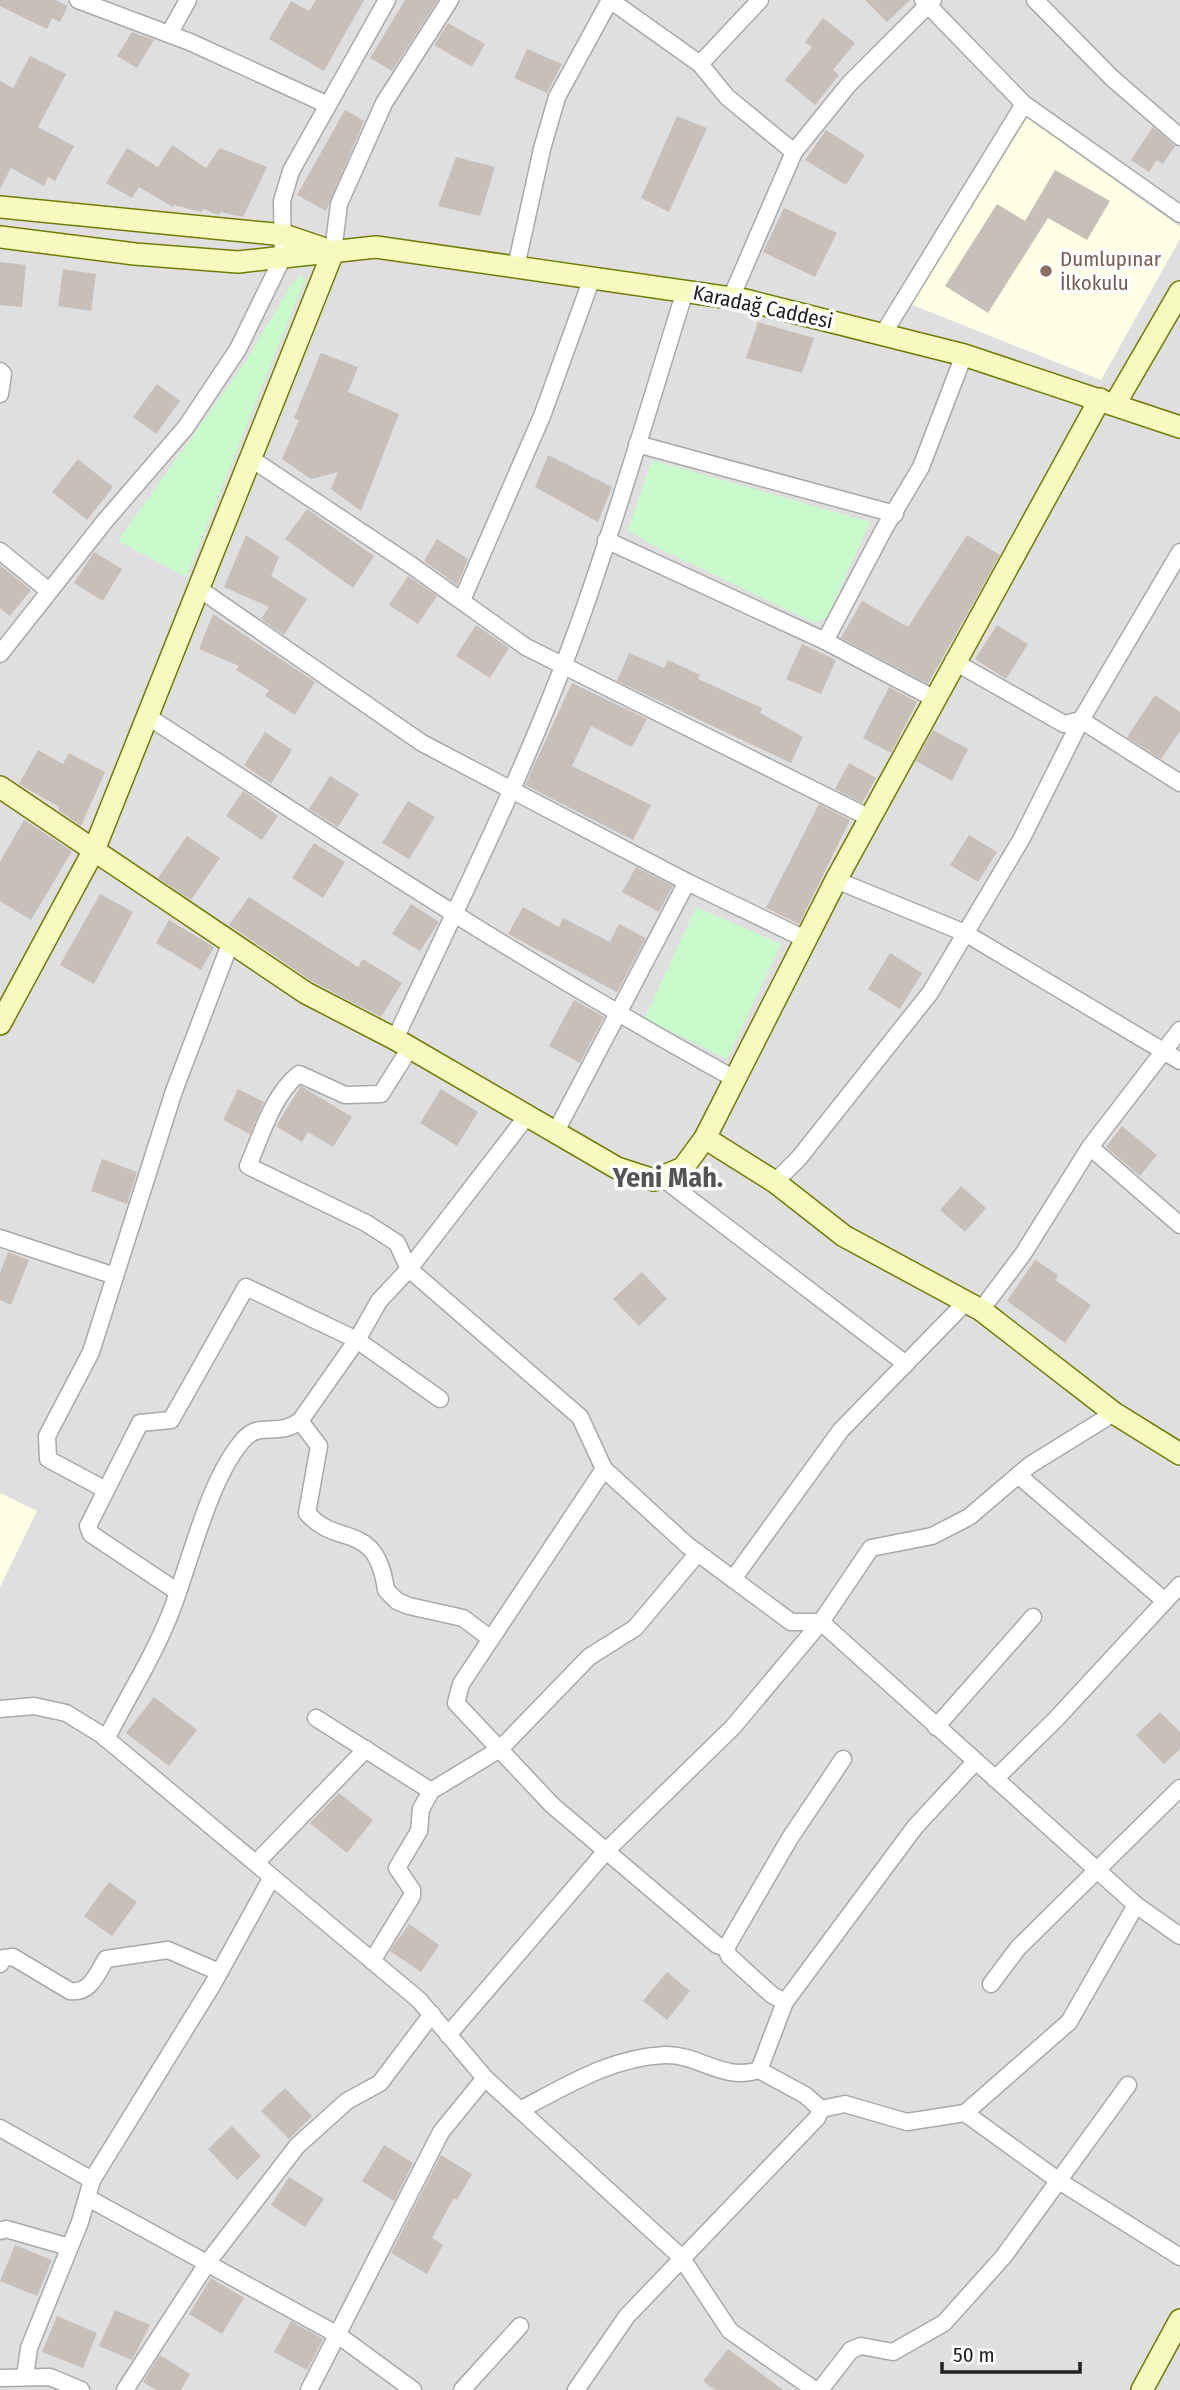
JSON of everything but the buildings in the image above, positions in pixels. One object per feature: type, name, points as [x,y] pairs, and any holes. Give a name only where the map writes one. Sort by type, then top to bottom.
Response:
[{"type":"street","points":[[78,0],[169,34],[328,105]]},
{"type":"street","points":[[169,34],[188,0]]},
{"type":"street","points":[[0,654],[105,521],[186,427],[238,349],[283,257],[282,201],[291,171],[387,0]]},
{"type":"street","points":[[2,1016],[94,850],[333,252],[339,204],[384,103],[450,0]]},
{"type":"street","points":[[516,267],[542,149],[557,97],[610,0],[700,64],[727,97],[794,152]]},
{"type":"street","points":[[700,64],[760,0]]},
{"type":"street","points":[[1035,0],[1112,78],[1180,137]]},
{"type":"street","points":[[731,298],[794,152],[849,84],[928,2],[1024,104],[1180,214]]},
{"type":"street","points":[[883,334],[1024,104]]},
{"type":"street","points":[[0,207],[284,235],[333,252]]},
{"type":"street","name":"Karadağ Caddesi","points":[[0,237],[135,254],[225,261],[376,247],[731,298],[964,355],[1180,427]]},
{"type":"street","points":[[462,600],[542,416],[593,278]]},
{"type":"street","points":[[685,291],[606,540],[561,667],[510,791],[453,915],[381,1094],[345,1095],[299,1074],[291,1080],[272,1111],[248,1166],[397,1243],[409,1269],[580,1417],[604,1469],[698,1553],[791,1622],[821,1622],[1136,1905],[1180,1936]]},
{"type":"street","points":[[0,787],[306,993],[403,1044],[617,1168],[654,1180],[683,1168],[705,1138],[836,880],[953,661],[1107,402],[1180,292]]},
{"type":"street","points":[[825,641],[921,467],[964,355]]},
{"type":"street","points":[[0,372],[3,374],[4,386],[0,394]]},
{"type":"street","points":[[637,444],[895,514]]},
{"type":"street","points":[[250,457],[462,600],[526,648],[870,817]]},
{"type":"street","points":[[606,540],[825,641],[935,699]]},
{"type":"street","points":[[0,551],[49,591]]},
{"type":"street","points":[[775,1182],[816,1138],[922,1003],[1022,838],[1081,720],[1180,552]]},
{"type":"street","points":[[198,588],[422,743],[687,883],[806,939]]},
{"type":"street","points":[[953,661],[1064,724],[1081,720],[1180,783]]},
{"type":"street","points":[[146,716],[453,915],[619,1015],[735,1079]]},
{"type":"street","points":[[836,880],[965,933],[1180,1061]]},
{"type":"street","points":[[555,1133],[687,883]]},
{"type":"street","points":[[104,1489],[60,1468],[48,1459],[47,1436],[91,1352],[174,1091],[230,944]]},
{"type":"street","points":[[733,1579],[841,1430],[906,1364],[974,1306],[1023,1254],[1090,1147],[1180,1030]]},
{"type":"street","points":[[106,1739],[178,1592],[221,1474],[246,1437],[257,1429],[288,1430],[300,1421],[357,1340],[379,1301],[409,1269],[527,1116]]},
{"type":"street","points":[[705,1138],[775,1182],[844,1236],[974,1306],[1114,1413],[1180,1454]]},
{"type":"street","points":[[1090,1147],[1180,1225]]},
{"type":"street","points":[[661,1177],[906,1364]]},
{"type":"street","points":[[0,1238],[115,1276]]},
{"type":"street","points":[[178,1592],[91,1534],[88,1526],[104,1489],[125,1457],[140,1423],[171,1420],[246,1287],[357,1340],[440,1399]]},
{"type":"street","points":[[449,2035],[606,1851],[733,1727],[821,1622],[871,1548],[932,1536],[969,1517],[1018,1475],[1114,1413]]},
{"type":"street","points":[[300,1421],[319,1446],[307,1513],[317,1525],[353,1536],[373,1552],[382,1566],[386,1590],[397,1601],[463,1618],[491,1639]]},
{"type":"street","points":[[604,1469],[461,1684],[456,1703],[552,1805],[717,1945],[726,1948]]},
{"type":"street","points":[[1018,1475],[1165,1601]]},
{"type":"street","points":[[372,1961],[412,1896],[412,1890],[397,1868],[419,1831],[421,1809],[431,1791],[500,1749],[589,1657],[635,1628],[698,1553]]},
{"type":"street","points":[[995,1779],[1056,1719],[1180,1585]]},
{"type":"street","points":[[936,1727],[1033,1617]]},
{"type":"street","points":[[0,1709],[34,1706],[66,1713],[106,1739],[372,1961],[432,2014],[485,2077],[681,2257],[730,2330],[791,2383],[817,2390],[851,2350],[861,2346],[893,2352],[944,2323],[1004,2256],[1128,2085]]},
{"type":"street","points":[[316,1718],[431,1791]]},
{"type":"street","points":[[256,1863],[366,1749]]},
{"type":"street","points":[[726,1948],[790,1838],[843,1759]]},
{"type":"street","points":[[520,2110],[600,2068],[667,2054],[743,2076],[759,2070],[785,2002],[915,1827],[975,1762]]},
{"type":"street","points":[[990,1984],[1018,1948],[1180,1788]]},
{"type":"street","points":[[25,2376],[29,2348],[88,2198],[92,2180],[219,1972],[271,1877]]},
{"type":"street","points":[[821,2109],[845,2104],[907,2122],[965,2113],[1069,2022],[1136,1905]]},
{"type":"street","points":[[726,1948],[729,1956],[772,1995],[785,2002]]},
{"type":"street","points":[[0,1964],[5,1958],[13,1956],[70,1991],[78,1992],[87,1988],[106,1959],[136,1952],[168,1950],[219,1972]]},
{"type":"street","points":[[125,2390],[208,2262],[297,2146],[347,2101],[380,2083],[432,2014]]},
{"type":"street","points":[[759,2070],[805,2095],[821,2109]]},
{"type":"street","points":[[309,2390],[441,2132],[485,2077]]},
{"type":"street","points":[[576,2390],[627,2316],[817,2118],[821,2109]]},
{"type":"street","points":[[965,2113],[1059,2181],[1180,2257]]},
{"type":"street","points":[[0,2127],[92,2180]]},
{"type":"street","points":[[88,2198],[338,2335],[413,2390]]},
{"type":"street","points":[[0,2231],[6,2229],[69,2247]]},
{"type":"street","points":[[1142,2390],[1180,2320]]},
{"type":"street","points":[[462,2390],[520,2326]]},
{"type":"street","points":[[0,2378],[50,2377],[82,2390]]},
{"type":"shaded area","points":[[0,0],[1180,0],[1180,2390],[0,2390]]},
{"type":"shaded area","name":"Dumlupınar İlkokulu","points":[[1027,118],[1180,227],[1180,239],[1101,380],[910,304]]},
{"type":"shaded area","points":[[0,1493],[37,1511],[0,1587]]},
{"type":"green space","points":[[301,275],[305,279],[186,577],[118,541],[244,364],[292,284]]},
{"type":"green space","points":[[652,460],[870,522],[827,617],[815,623],[654,546],[628,530]]},
{"type":"green space","points":[[696,907],[781,944],[727,1059],[645,1018]]},
{"type":"place","name":"Dumlupınar İlkokulu","points":[[1046,271]]},
{"type":"district","name":"Yeni Mah.","points":[[668,1177]]}]
